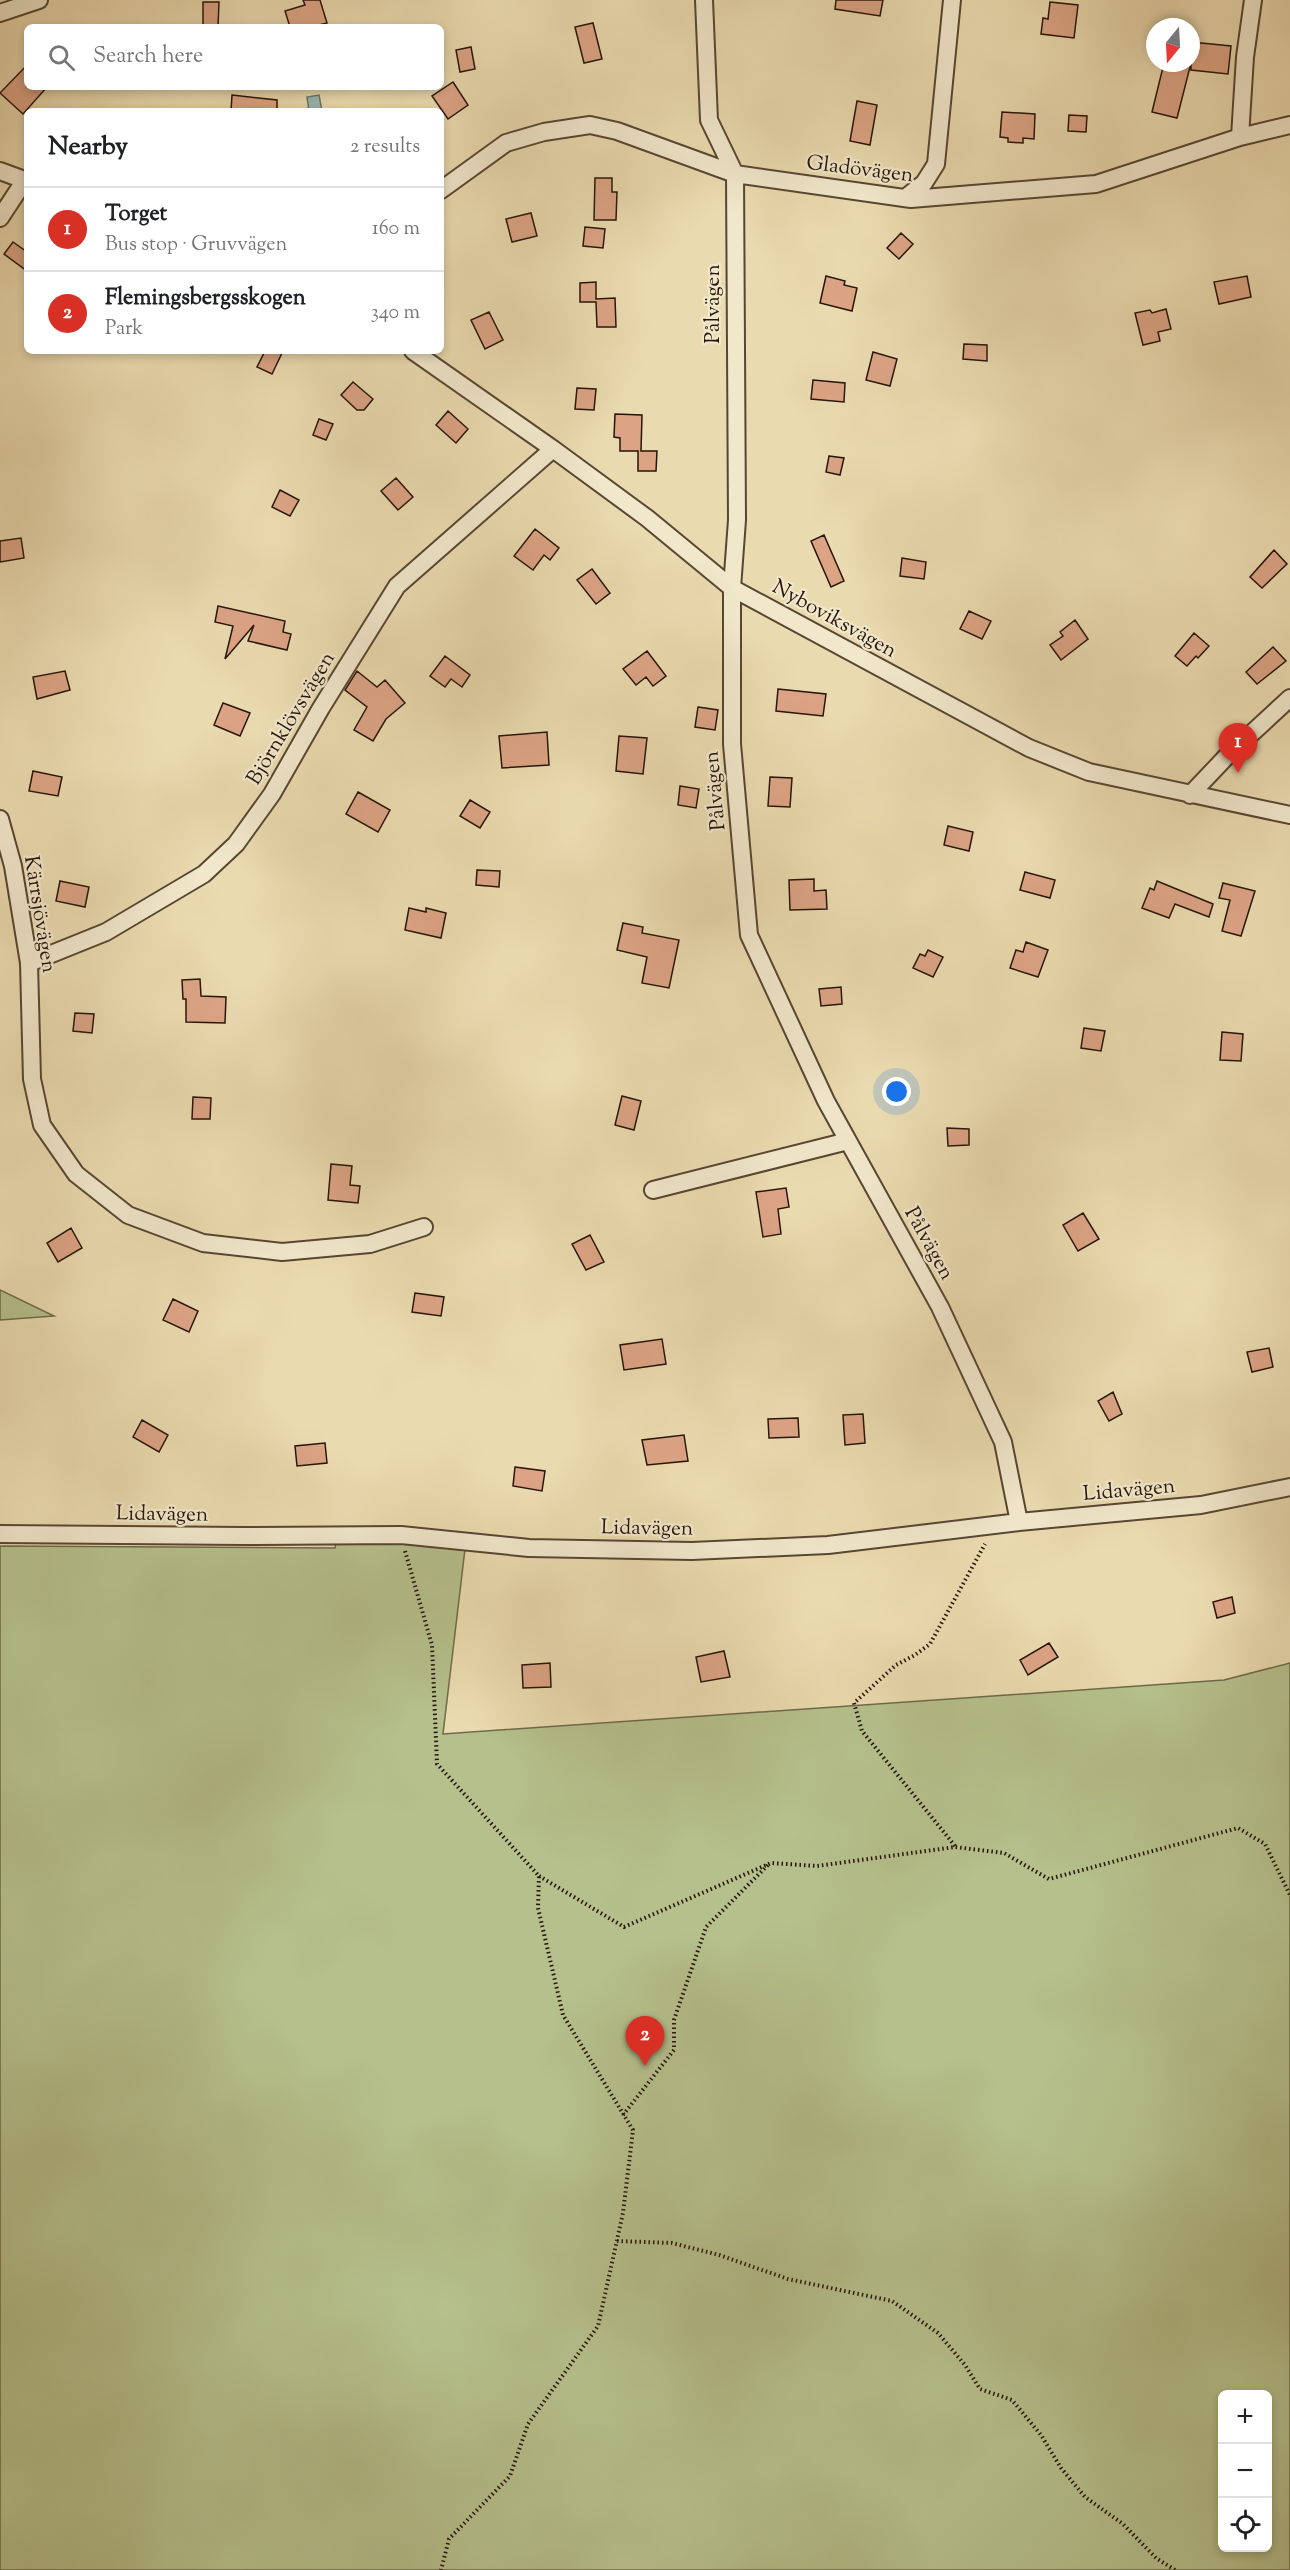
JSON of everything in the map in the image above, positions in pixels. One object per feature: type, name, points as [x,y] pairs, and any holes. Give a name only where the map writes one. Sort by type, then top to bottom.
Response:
[{"type":"street","points":[[0,13],[39,0]]},
{"type":"street","name":"Pålvägen","points":[[704,0],[709,120],[735,174],[737,520],[732,588],[732,744],[749,934],[825,1101],[940,1307],[1004,1442],[1018,1522]]},
{"type":"street","points":[[905,198],[924,183],[936,164],[952,0]]},
{"type":"street","points":[[1240,138],[1245,57],[1253,0]]},
{"type":"street","name":"Gladövägen","points":[[444,188],[506,143],[544,132],[590,125],[617,131],[735,174],[911,200],[1096,184],[1240,138],[1290,125]]},
{"type":"street","points":[[0,171],[24,180]]},
{"type":"street","points":[[0,218],[24,184]]},
{"type":"street","name":"Nyboviksvägen","points":[[417,354],[647,518],[732,588],[1046,756],[1089,772],[1290,815]]},
{"type":"street","name":"Björnklövsvägen","points":[[29,963],[106,932],[204,874],[236,844],[273,794],[321,708],[397,586],[553,449]]},
{"type":"street","points":[[1190,795],[1227,756],[1290,698]]},
{"type":"street","name":"Kärrsjövägen","points":[[0,819],[13,866],[29,963],[32,1079],[42,1125],[76,1174],[128,1215],[203,1243],[282,1252],[370,1244],[424,1227]]},
{"type":"street","points":[[653,1190],[848,1141]]},
{"type":"street","name":"Lidavägen","points":[[0,1534],[401,1535],[529,1548],[692,1551],[828,1545],[1018,1522],[1201,1505],[1290,1487]]},
{"type":"path","points":[[955,1847],[862,1731],[855,1703],[896,1665],[930,1644],[956,1599],[972,1564],[982,1552],[988,1537],[987,1526]]},
{"type":"path","points":[[401,1535],[432,1645],[437,1764],[539,1876],[624,1927],[771,1863],[817,1866],[955,1847],[1004,1854],[1049,1879],[1238,1828],[1265,1844],[1290,1895]]},
{"type":"path","points":[[623,2115],[674,2050],[674,2020],[706,1927],[771,1863]]},
{"type":"path","points":[[441,2570],[449,2539],[510,2476],[528,2424],[598,2326],[623,2213],[633,2130],[563,2016],[538,1908],[539,1876]]},
{"type":"path","points":[[617,2241],[672,2243],[719,2255],[788,2279],[892,2301],[938,2333],[965,2365],[980,2389],[1012,2400],[1041,2435],[1061,2468],[1085,2497],[1123,2524],[1156,2558],[1175,2570]]},
{"type":"green space","points":[[0,1290],[54,1316],[0,1320]]},
{"type":"green space","points":[[337,1536],[465,1549],[443,1734],[1224,1680],[1290,1663],[1290,2570],[0,2570],[0,1546],[335,1548]]},
{"type":"water","points":[[319,95],[321,108],[309,108],[307,97]]},
{"type":"building","points":[[303,0],[320,0],[327,23],[289,24],[285,11],[305,5]]},
{"type":"building","points":[[836,0],[883,0],[880,16],[835,9]]},
{"type":"building","points":[[203,2],[219,2],[218,24],[203,24]]},
{"type":"building","points":[[1050,2],[1078,5],[1074,38],[1041,34],[1043,18],[1048,19]]},
{"type":"building","points":[[593,23],[602,59],[584,63],[575,27]]},
{"type":"building","points":[[1200,43],[1231,46],[1228,74],[1200,71]]},
{"type":"building","points":[[471,47],[475,69],[460,72],[456,50]]},
{"type":"building","points":[[24,68],[24,90],[44,90],[28,108],[24,108],[23,114],[0,93]]},
{"type":"building","points":[[1162,72],[1189,72],[1177,118],[1152,112]]},
{"type":"building","points":[[453,82],[468,105],[448,119],[444,108],[440,108],[432,96]]},
{"type":"building","points":[[232,95],[277,100],[277,108],[231,108]]},
{"type":"building","points":[[857,101],[877,105],[870,145],[850,141]]},
{"type":"building","points":[[1002,112],[1035,114],[1034,139],[1023,138],[1023,143],[1008,142],[1008,138],[1000,137]]},
{"type":"building","points":[[1069,115],[1087,116],[1086,132],[1068,131]]},
{"type":"building","points":[[595,178],[612,178],[612,192],[617,192],[616,220],[594,220]]},
{"type":"building","points":[[531,213],[537,236],[512,242],[506,219]]},
{"type":"building","points":[[585,227],[605,229],[603,248],[583,246]]},
{"type":"building","points":[[901,233],[913,244],[899,259],[887,248]]},
{"type":"building","points":[[13,242],[24,250],[24,269],[4,254]]},
{"type":"building","points":[[826,276],[845,281],[844,285],[857,288],[852,311],[820,303]]},
{"type":"building","points":[[1247,276],[1251,297],[1219,304],[1214,282]]},
{"type":"building","points":[[596,282],[596,299],[615,298],[616,327],[597,327],[596,302],[580,302],[580,283]]},
{"type":"building","points":[[1166,309],[1171,329],[1158,332],[1160,341],[1143,345],[1135,313],[1150,310],[1152,313]]},
{"type":"building","points":[[489,312],[503,340],[485,349],[471,320]]},
{"type":"building","points":[[964,344],[987,345],[987,361],[963,359]]},
{"type":"building","points":[[873,352],[897,359],[890,386],[866,380]]},
{"type":"building","points":[[264,354],[282,354],[272,374],[257,367]]},
{"type":"building","points":[[813,380],[845,383],[844,402],[811,399]]},
{"type":"building","points":[[353,382],[373,399],[364,410],[357,410],[341,395]]},
{"type":"building","points":[[577,388],[596,389],[594,410],[575,409]]},
{"type":"building","points":[[448,411],[468,429],[456,443],[436,425]]},
{"type":"building","points":[[615,414],[642,415],[641,451],[657,451],[656,471],[638,471],[638,451],[620,451],[620,438],[614,437]]},
{"type":"building","points":[[319,419],[333,424],[326,440],[313,435]]},
{"type":"building","points":[[829,456],[844,458],[840,475],[826,472]]},
{"type":"building","points":[[396,478],[413,497],[398,510],[381,491]]},
{"type":"building","points":[[280,490],[299,500],[290,516],[272,507]]},
{"type":"building","points":[[535,529],[559,548],[550,560],[544,555],[533,570],[514,556]]},
{"type":"building","points":[[824,535],[844,581],[831,587],[811,541]]},
{"type":"building","points":[[21,538],[24,558],[0,562],[0,541]]},
{"type":"building","points":[[1274,550],[1287,564],[1262,588],[1250,577]]},
{"type":"building","points":[[902,558],[926,562],[924,579],[900,576]]},
{"type":"building","points":[[592,569],[610,593],[596,604],[577,580]]},
{"type":"building","points":[[218,606],[285,621],[283,632],[291,634],[287,650],[248,641],[254,625],[225,659],[233,626],[215,622]]},
{"type":"building","points":[[969,611],[991,621],[982,639],[960,629]]},
{"type":"building","points":[[1075,620],[1088,639],[1061,660],[1050,645],[1063,636],[1060,632]]},
{"type":"building","points":[[1194,633],[1209,646],[1187,666],[1175,656]]},
{"type":"building","points":[[1273,647],[1286,661],[1257,684],[1246,672]]},
{"type":"building","points":[[647,651],[666,676],[653,686],[646,677],[636,685],[623,669]]},
{"type":"building","points":[[445,656],[470,675],[462,687],[451,679],[445,687],[430,676]]},
{"type":"building","points":[[65,671],[70,690],[37,699],[33,677]]},
{"type":"building","points":[[357,671],[377,687],[385,680],[405,703],[386,719],[373,741],[354,730],[367,707],[345,690]]},
{"type":"building","points":[[778,689],[826,694],[823,716],[776,711]]},
{"type":"building","points":[[223,703],[250,713],[240,736],[214,725]]},
{"type":"building","points":[[698,707],[718,710],[715,730],[695,727]]},
{"type":"building","points":[[547,732],[549,765],[502,768],[499,736]]},
{"type":"building","points":[[619,736],[647,738],[643,774],[616,771]]},
{"type":"building","points":[[33,771],[62,777],[58,796],[29,791]]},
{"type":"building","points":[[770,777],[792,778],[790,807],[768,806]]},
{"type":"building","points":[[680,786],[699,789],[696,808],[678,805]]},
{"type":"building","points":[[358,792],[390,810],[378,832],[346,814]]},
{"type":"building","points":[[470,800],[490,812],[480,828],[460,816]]},
{"type":"building","points":[[948,826],[973,832],[969,851],[944,845]]},
{"type":"building","points":[[477,870],[500,871],[499,887],[476,885]]},
{"type":"building","points":[[1025,872],[1055,880],[1050,898],[1020,890]]},
{"type":"building","points":[[814,879],[814,891],[826,890],[827,909],[790,910],[789,880]]},
{"type":"building","points":[[60,881],[89,887],[85,907],[56,901]]},
{"type":"building","points":[[1157,881],[1213,904],[1209,917],[1175,904],[1169,918],[1142,908],[1150,888],[1154,890]]},
{"type":"building","points":[[1223,883],[1255,891],[1241,936],[1222,931],[1230,900],[1219,898]]},
{"type":"building","points":[[409,908],[426,912],[426,908],[446,913],[441,938],[405,930]]},
{"type":"building","points":[[623,923],[643,927],[642,933],[679,940],[669,988],[642,983],[647,957],[617,950]]},
{"type":"building","points":[[1026,942],[1048,950],[1038,977],[1010,968],[1016,950],[1023,952]]},
{"type":"building","points":[[928,950],[943,957],[933,977],[913,968],[920,954],[925,956]]},
{"type":"building","points":[[200,979],[201,996],[226,997],[225,1023],[186,1022],[186,999],[183,999],[182,980]]},
{"type":"building","points":[[841,987],[842,1004],[821,1006],[819,989]]},
{"type":"building","points":[[75,1013],[94,1014],[92,1033],[73,1031]]},
{"type":"building","points":[[1084,1028],[1105,1031],[1101,1051],[1081,1048]]},
{"type":"building","points":[[1222,1032],[1243,1034],[1241,1061],[1220,1060]]},
{"type":"building","points":[[622,1096],[641,1101],[634,1130],[615,1125]]},
{"type":"building","points":[[193,1097],[211,1098],[210,1119],[192,1119]]},
{"type":"building","points":[[947,1128],[969,1129],[969,1145],[948,1146]]},
{"type":"building","points":[[331,1164],[352,1166],[350,1185],[360,1186],[358,1203],[328,1200]]},
{"type":"building","points":[[786,1188],[789,1207],[778,1209],[781,1234],[763,1237],[756,1192]]},
{"type":"building","points":[[1083,1213],[1099,1239],[1078,1251],[1063,1225]]},
{"type":"building","points":[[71,1228],[82,1248],[58,1262],[47,1243]]},
{"type":"building","points":[[590,1235],[604,1262],[586,1270],[572,1244]]},
{"type":"building","points":[[415,1293],[444,1297],[441,1316],[412,1312]]},
{"type":"building","points":[[173,1299],[198,1311],[189,1332],[163,1320]]},
{"type":"building","points":[[662,1339],[666,1364],[624,1370],[620,1345]]},
{"type":"building","points":[[1269,1348],[1273,1367],[1252,1372],[1247,1352]]},
{"type":"building","points":[[1113,1392],[1122,1414],[1109,1421],[1098,1401]]},
{"type":"building","points":[[863,1414],[865,1443],[845,1445],[843,1415]]},
{"type":"building","points":[[798,1418],[799,1437],[769,1438],[768,1419]]},
{"type":"building","points":[[142,1420],[168,1435],[159,1452],[133,1437]]},
{"type":"building","points":[[684,1435],[688,1461],[647,1465],[642,1440]]},
{"type":"building","points":[[325,1443],[327,1463],[297,1466],[295,1446]]},
{"type":"building","points":[[515,1467],[545,1471],[542,1491],[513,1486]]},
{"type":"building","points":[[1232,1597],[1235,1613],[1217,1618],[1213,1602]]},
{"type":"building","points":[[1049,1643],[1058,1657],[1028,1675],[1020,1660]]},
{"type":"building","points":[[724,1651],[730,1677],[701,1682],[696,1657]]},
{"type":"building","points":[[550,1663],[551,1687],[523,1688],[522,1665]]},
{"type":"place","name":"Torget","points":[[1238,773]]},
{"type":"place","name":"Flemingsbergsskogen","points":[[645,2066]]}]
